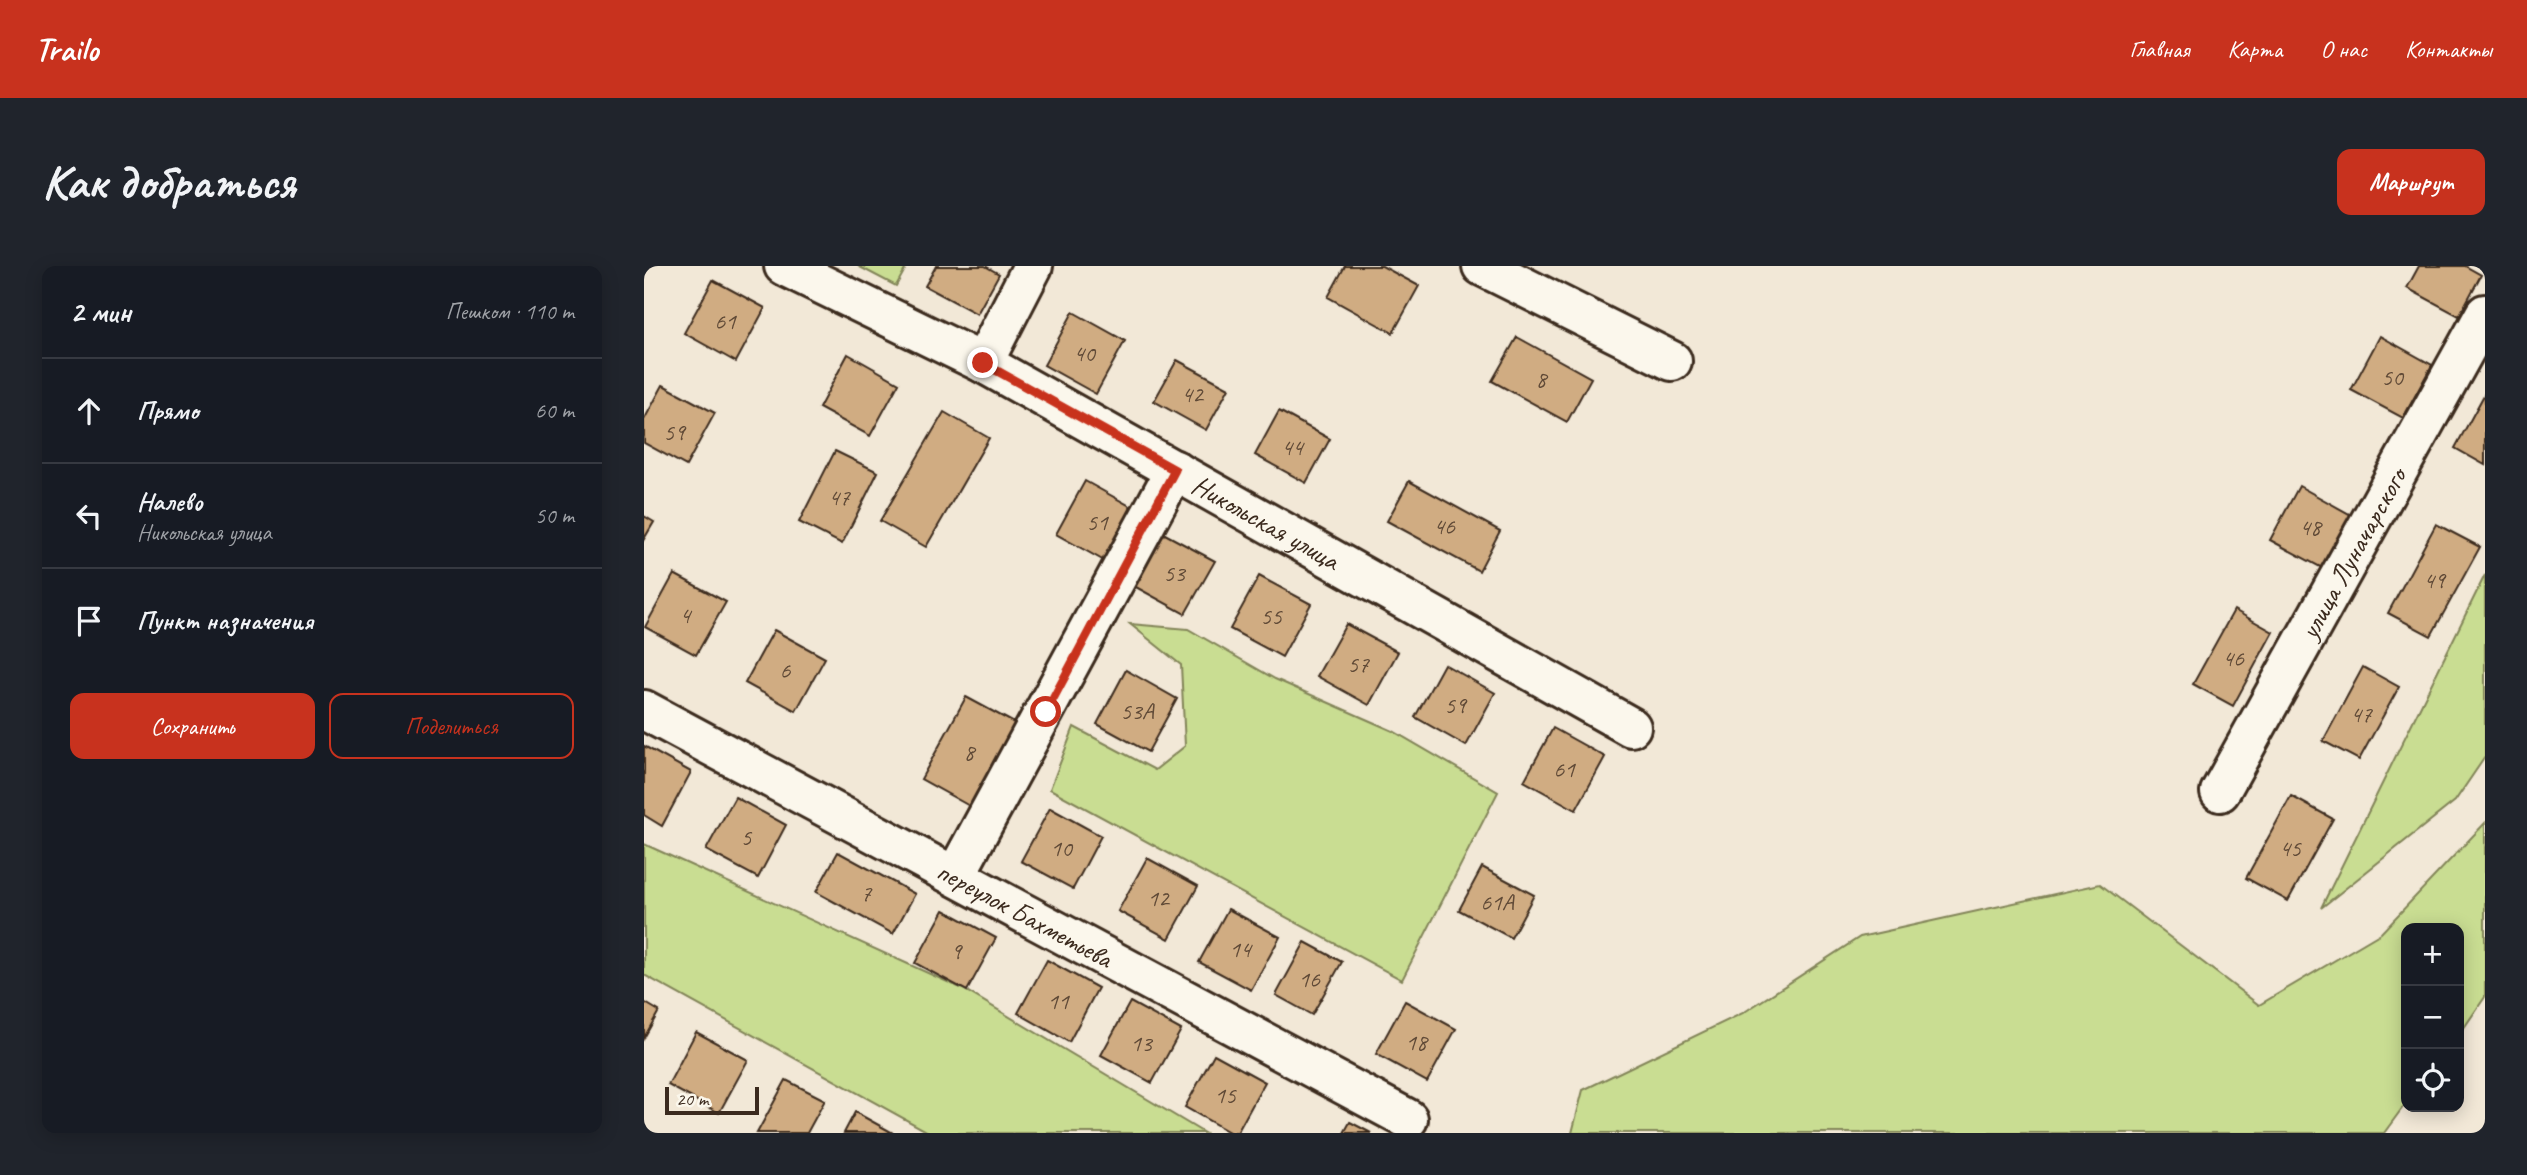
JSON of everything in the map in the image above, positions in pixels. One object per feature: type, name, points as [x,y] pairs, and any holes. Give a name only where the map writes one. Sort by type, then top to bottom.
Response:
[{"type":"street","name":"Никольская улица","points":[[784,266],[983,363],[1631,727]]},
{"type":"street","points":[[983,363],[1033,266]]},
{"type":"street","points":[[1482,266],[1672,361]]},
{"type":"street","name":"улица Луначарского","points":[[2220,792],[2485,314]]},
{"type":"street","points":[[955,876],[1175,470]]},
{"type":"street","name":"переулок Бахметьева","points":[[644,710],[1408,1119]]},
{"type":"green space","points":[[858,266],[907,266],[896,286]]},
{"type":"green space","points":[[2485,575],[2485,757],[2455,801],[2321,908]]},
{"type":"green space","points":[[1130,624],[1188,629],[1275,679],[1393,731],[1498,792],[1402,980],[1050,789],[1074,727],[1155,770],[1185,746],[1181,665]]},
{"type":"green space","points":[[2485,823],[2485,997],[2464,1028],[2464,923],[2401,923],[2401,1110],[2384,1133],[1572,1133],[1583,1090],[1743,1013],[1860,937],[2100,884],[2259,1005],[2381,933]]},
{"type":"green space","points":[[644,844],[963,989],[1204,1133],[930,1133],[644,975]]},
{"type":"building","points":[[936,266],[985,266],[999,274],[977,314],[925,286]]},
{"type":"building","points":[[1345,266],[1382,266],[1419,286],[1393,333],[1328,297]]},
{"type":"building","points":[[2419,266],[2465,266],[2481,275],[2459,316],[2407,288]]},
{"type":"building","points":[[713,280],[765,308],[736,362],[684,333]]},
{"type":"building","points":[[1073,312],[1125,341],[1096,394],[1044,365]]},
{"type":"building","points":[[2380,336],[2432,365],[2403,418],[2351,390]]},
{"type":"building","points":[[1517,337],[1591,378],[1567,422],[1492,381]]},
{"type":"building","points":[[848,354],[899,383],[870,436],[819,408]]},
{"type":"building","points":[[1177,360],[1229,388],[1206,430],[1154,401]]},
{"type":"building","points":[[663,385],[715,413],[686,466],[644,443],[644,420]]},
{"type":"building","points":[[2485,396],[2485,465],[2455,448]]},
{"type":"building","points":[[1279,411],[1330,439],[1306,483],[1255,455]]},
{"type":"building","points":[[944,412],[989,438],[926,547],[880,521]]},
{"type":"building","points":[[835,451],[878,472],[842,544],[799,522]]},
{"type":"building","points":[[1085,481],[1137,510],[1108,563],[1056,534]]},
{"type":"building","points":[[1409,481],[1500,531],[1479,571],[1387,521]]},
{"type":"building","points":[[2299,486],[2351,515],[2322,568],[2270,540]]},
{"type":"building","points":[[644,516],[654,522],[644,539]]},
{"type":"building","points":[[2436,524],[2480,547],[2431,636],[2388,613]]},
{"type":"building","points":[[1163,533],[1215,561],[1185,614],[1134,586]]},
{"type":"building","points":[[674,574],[726,602],[696,655],[645,627]]},
{"type":"building","points":[[1259,576],[1311,604],[1282,657],[1230,629]]},
{"type":"building","points":[[2234,610],[2273,632],[2233,706],[2193,684]]},
{"type":"building","points":[[1346,624],[1398,652],[1369,705],[1317,676]]},
{"type":"building","points":[[774,630],[825,658],[796,711],[745,683]]},
{"type":"building","points":[[1444,664],[1495,693],[1466,746],[1415,717]]},
{"type":"building","points":[[2363,667],[2399,687],[2359,760],[2323,741]]},
{"type":"building","points":[[1126,670],[1177,699],[1148,752],[1097,724]]},
{"type":"building","points":[[966,697],[1018,725],[973,808],[921,779]]},
{"type":"building","points":[[1553,728],[1605,757],[1576,810],[1524,781]]},
{"type":"building","points":[[644,746],[691,772],[662,826],[644,815]]},
{"type":"building","points":[[2291,796],[2333,819],[2288,901],[2246,878]]},
{"type":"building","points":[[735,797],[786,825],[758,878],[706,850]]},
{"type":"building","points":[[1050,808],[1101,836],[1073,889],[1021,861]]},
{"type":"building","points":[[838,852],[915,894],[893,934],[816,892]]},
{"type":"building","points":[[1147,858],[1198,886],[1169,939],[1118,911]]},
{"type":"building","points":[[1482,867],[1534,895],[1511,938],[1459,910]]},
{"type":"building","points":[[1228,909],[1280,937],[1251,990],[1199,962]]},
{"type":"building","points":[[944,910],[996,938],[967,991],[915,963]]},
{"type":"building","points":[[1305,942],[1342,962],[1312,1015],[1276,995]]},
{"type":"building","points":[[1047,960],[1098,988],[1069,1042],[1018,1013]]},
{"type":"building","points":[[1405,1001],[1456,1029],[1427,1082],[1376,1054]]},
{"type":"building","points":[[644,1002],[659,1011],[644,1038]]},
{"type":"building","points":[[1130,1002],[1181,1030],[1152,1083],[1101,1055]]},
{"type":"building","points":[[696,1032],[748,1060],[719,1113],[668,1085]]},
{"type":"building","points":[[1214,1054],[1265,1082],[1237,1133],[1231,1133],[1185,1107]]},
{"type":"building","points":[[786,1080],[825,1100],[807,1133],[757,1133]]},
{"type":"building","points":[[855,1112],[893,1133],[844,1133]]},
{"type":"building","points":[[1350,1122],[1371,1133],[1344,1133]]},
{"type":"route","points":[[983,363],[1175,470],[1046,712]]}]
